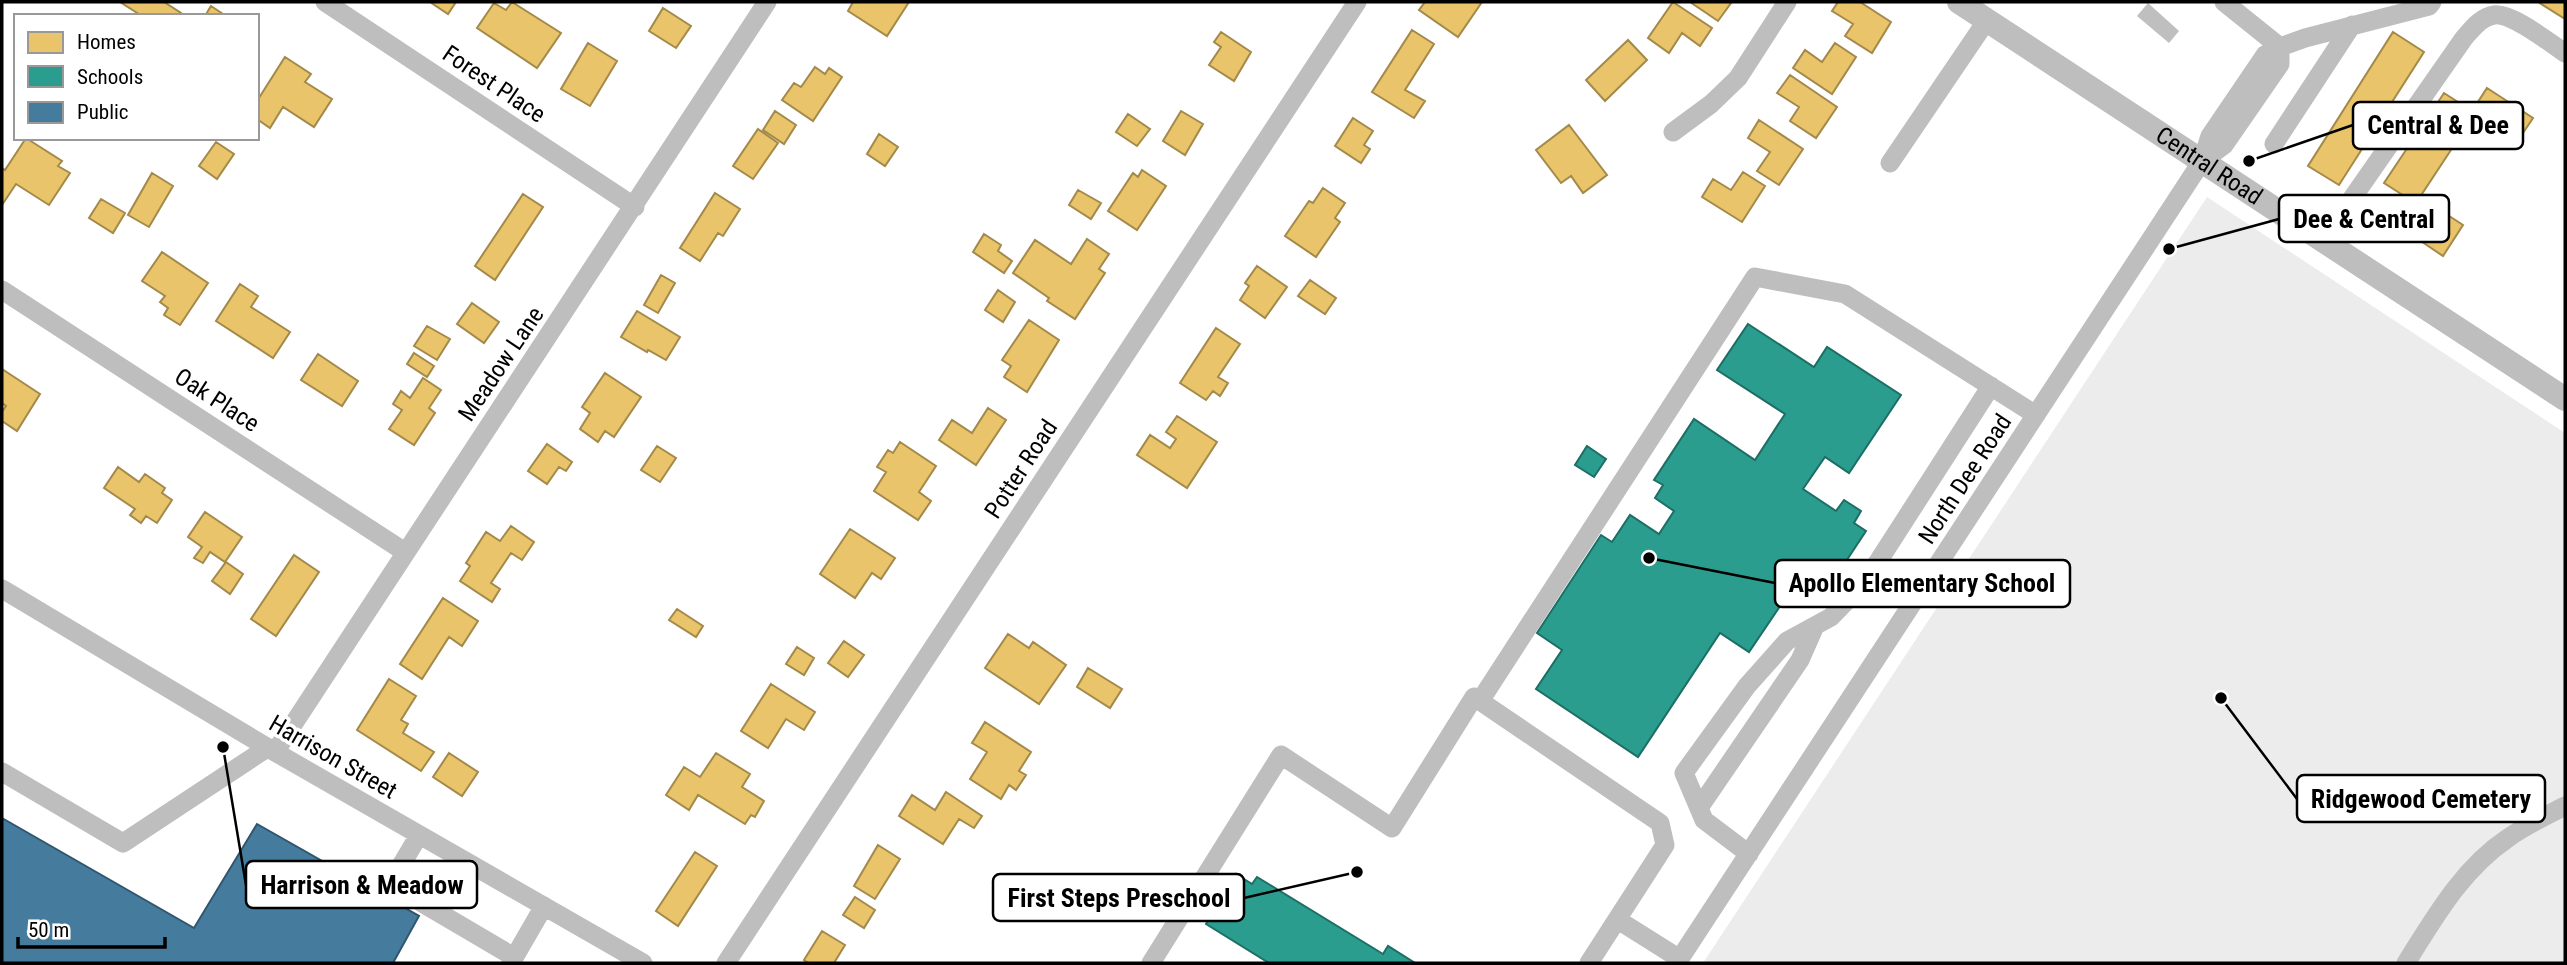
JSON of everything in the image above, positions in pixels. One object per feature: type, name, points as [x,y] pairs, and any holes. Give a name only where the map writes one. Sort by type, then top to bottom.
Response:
[{"type":"main road","name":"Central Road","points":[[1959,2],[2565,399]]},
{"type":"street","name":"Forest Place","points":[[325,2],[635,207]]},
{"type":"street","name":"Meadow Lane","points":[[271,750],[635,207],[768,2]]},
{"type":"street","name":"Potter Road","points":[[726,963],[1357,2]]},
{"type":"street","points":[[1673,132],[1711,104],[1738,78],[1787,2]]},
{"type":"street","points":[[2224,2],[2280,47],[2352,25],[2429,6],[2432,2]]},
{"type":"street","points":[[2323,240],[2464,38],[2481,20],[2493,15],[2506,16],[2565,53]]},
{"type":"street","points":[[1890,163],[1987,20]]},
{"type":"street","points":[[2274,144],[2352,25]]},
{"type":"street","name":"North Dee Road","points":[[1679,961],[2202,161],[2210,136],[2265,55],[2280,47]]},
{"type":"street","points":[[1480,701],[1755,277],[1845,294],[2036,415]]},
{"type":"street","name":"Oak Place","points":[[2,290],[405,552]]},
{"type":"street","points":[[1749,854],[1704,820],[1684,773],[1747,686],[1787,641],[1831,617],[1865,582],[1991,386]]},
{"type":"street","name":"Harrison Street","points":[[2,589],[271,750],[643,963]]},
{"type":"street","points":[[1699,808],[1800,660],[1815,626]]},
{"type":"street","points":[[1151,963],[1282,755],[1392,828],[1474,697],[1660,823],[1665,845],[1589,963]]},
{"type":"street","points":[[2,772],[123,843],[271,750]]},
{"type":"street","points":[[2406,963],[2467,872],[2508,838],[2565,806]]},
{"type":"street","points":[[419,835],[390,884],[513,960],[544,906]]},
{"type":"street","points":[[1618,920],[1679,961]]},
{"type":"shaded area","points":[[2148,3],[2179,31],[2169,43],[2137,16]]},
{"type":"shaded area","points":[[2207,197],[2565,433],[2565,963],[1703,963]]},
{"type":"building: Homes","points":[[120,2],[164,2],[181,13],[181,14],[139,14]]},
{"type":"building: Homes","points":[[430,2],[456,2],[448,14]]},
{"type":"building: Homes","points":[[512,2],[561,33],[537,68],[477,28],[494,3],[506,10]]},
{"type":"building: Homes","points":[[853,2],[909,2],[887,36],[848,11]]},
{"type":"building: Homes","points":[[1425,2],[1482,2],[1458,37],[1419,10]]},
{"type":"building: Homes","points":[[1673,2],[1712,28],[1700,46],[1682,33],[1669,53],[1648,38]]},
{"type":"building: Homes","points":[[1690,2],[1729,2],[1731,3],[1718,21]]},
{"type":"building: Homes","points":[[1838,2],[1860,2],[1891,22],[1872,53],[1845,36],[1853,24],[1832,11]]},
{"type":"building: Homes","points":[[2538,2],[2565,2],[2565,19]]},
{"type":"building: Homes","points":[[211,6],[223,14],[206,14]]},
{"type":"building: Homes","points":[[663,8],[691,26],[676,48],[649,31]]},
{"type":"building: Homes","points":[[1412,30],[1434,44],[1405,90],[1425,101],[1414,118],[1372,92]]},
{"type":"building: Homes","points":[[1221,32],[1251,52],[1234,81],[1209,65],[1221,47],[1214,42]]},
{"type":"building: Homes","points":[[2393,32],[2424,52],[2339,185],[2308,166]]},
{"type":"building: Homes","points":[[1628,40],[1647,60],[1605,101],[1586,80]]},
{"type":"building: Homes","points":[[588,43],[617,61],[590,106],[561,89]]},
{"type":"building: Homes","points":[[1835,43],[1856,57],[1832,94],[1793,68],[1805,50],[1822,62]]},
{"type":"building: Homes","points":[[285,57],[311,74],[305,82],[332,99],[314,127],[283,107],[270,128],[259,120],[259,98]]},
{"type":"building: Homes","points":[[815,67],[825,74],[829,68],[842,77],[813,121],[782,100],[794,83],[801,87]]},
{"type":"building: Homes","points":[[1790,75],[1837,107],[1816,138],[1790,121],[1799,107],[1777,93]]},
{"type":"building: Homes","points":[[2487,88],[2533,118],[2513,148],[2470,121],[2420,197],[2463,225],[2443,256],[2397,225],[2412,201],[2384,183],[2444,93],[2472,111]]},
{"type":"building: Homes","points":[[775,111],[796,125],[784,144],[763,130]]},
{"type":"building: Homes","points":[[1181,111],[1203,124],[1185,155],[1163,141]]},
{"type":"building: Homes","points":[[1128,114],[1150,129],[1137,146],[1116,132]]},
{"type":"building: Homes","points":[[1353,118],[1373,131],[1364,145],[1370,149],[1361,163],[1335,146]]},
{"type":"building: Homes","points":[[1759,120],[1803,149],[1779,185],[1757,171],[1770,152],[1748,138]]},
{"type":"building: Homes","points":[[1569,125],[1607,175],[1583,193],[1571,176],[1561,183],[1536,150]]},
{"type":"building: Homes","points":[[758,129],[778,143],[753,179],[733,166]]},
{"type":"building: Homes","points":[[879,134],[898,147],[885,166],[867,154]]},
{"type":"building: Homes","points":[[25,140],[29,140],[62,161],[58,166],[70,173],[49,205],[16,184],[2,205],[2,168],[5,170]]},
{"type":"building: Homes","points":[[216,142],[234,154],[217,179],[199,166]]},
{"type":"building: Homes","points":[[1142,170],[1166,186],[1137,230],[1108,211],[1133,173],[1138,177]]},
{"type":"building: Homes","points":[[1743,172],[1765,186],[1742,222],[1702,197],[1713,179],[1731,190]]},
{"type":"building: Homes","points":[[152,173],[173,186],[149,227],[128,215]]},
{"type":"building: Homes","points":[[1323,188],[1345,203],[1335,218],[1340,222],[1316,257],[1285,236],[1309,201],[1313,203]]},
{"type":"building: Homes","points":[[1078,190],[1101,203],[1091,219],[1069,205]]},
{"type":"building: Homes","points":[[715,193],[740,209],[723,236],[718,233],[700,261],[680,248]]},
{"type":"building: Homes","points":[[523,194],[543,207],[495,280],[475,266]]},
{"type":"building: Homes","points":[[101,199],[125,213],[113,233],[89,218]]},
{"type":"building: Homes","points":[[984,234],[1001,245],[998,251],[1012,261],[1004,273],[973,252]]},
{"type":"building: Homes","points":[[1087,239],[1109,254],[1099,269],[1105,273],[1075,319],[1047,301],[1049,298],[1013,273],[1035,240],[1071,264]]},
{"type":"building: Homes","points":[[162,252],[208,283],[180,325],[164,315],[168,308],[160,302],[165,296],[142,281]]},
{"type":"building: Homes","points":[[1257,266],[1287,287],[1265,318],[1240,300],[1249,286],[1245,283]]},
{"type":"building: Homes","points":[[661,275],[675,283],[658,313],[644,305]]},
{"type":"building: Homes","points":[[1310,280],[1336,298],[1325,314],[1298,296]]},
{"type":"building: Homes","points":[[240,284],[258,296],[251,307],[290,332],[273,358],[216,321]]},
{"type":"building: Homes","points":[[998,290],[1015,302],[1003,322],[985,310]]},
{"type":"building: Homes","points":[[472,303],[499,322],[484,343],[457,324]]},
{"type":"building: Homes","points":[[637,311],[680,337],[666,360],[621,337]]},
{"type":"building: Homes","points":[[1029,320],[1059,340],[1027,392],[1004,377],[1011,366],[1002,360]]},
{"type":"building: Homes","points":[[427,326],[450,339],[437,360],[414,346]]},
{"type":"building: Homes","points":[[1216,328],[1240,344],[1218,377],[1228,383],[1220,396],[1213,391],[1206,400],[1180,383]]},
{"type":"building: Homes","points":[[414,353],[434,366],[427,377],[407,364]]},
{"type":"building: Homes","points":[[318,354],[358,381],[342,406],[301,380]]},
{"type":"building: Homes","points":[[2,369],[40,394],[17,431],[2,421],[2,412],[6,406],[2,403]]},
{"type":"building: Homes","points":[[605,373],[641,397],[614,437],[605,431],[598,442],[580,429],[590,413],[582,407]]},
{"type":"building: Homes","points":[[423,378],[441,390],[429,408],[435,413],[414,445],[389,429],[402,410],[393,404],[401,391],[410,398]]},
{"type":"building: Homes","points":[[988,408],[1006,420],[976,465],[939,440],[952,420],[972,433]]},
{"type":"building: Homes","points":[[1177,416],[1217,442],[1187,488],[1137,455],[1150,435],[1170,448],[1176,439],[1166,432]]},
{"type":"building: Homes","points":[[900,442],[936,466],[919,492],[931,501],[918,520],[874,491],[886,472],[877,467],[888,450],[893,453]]},
{"type":"building: Homes","points":[[547,444],[572,462],[566,471],[559,467],[547,484],[528,471]]},
{"type":"building: Homes","points":[[657,446],[676,458],[660,482],[641,470]]},
{"type":"building: Homes","points":[[118,467],[139,482],[145,474],[165,488],[162,493],[172,500],[157,523],[146,516],[141,523],[130,515],[135,509],[104,488]]},
{"type":"building: Homes","points":[[205,512],[242,537],[225,562],[210,552],[203,563],[194,558],[202,547],[188,537]]},
{"type":"building: Homes","points":[[511,526],[534,542],[522,560],[511,553],[491,583],[500,589],[492,602],[460,581],[470,566],[466,563],[486,532],[500,541]]},
{"type":"building: Homes","points":[[850,529],[895,558],[881,579],[872,573],[855,598],[820,574]]},
{"type":"building: Homes","points":[[294,555],[319,572],[276,636],[251,619]]},
{"type":"building: Homes","points":[[226,562],[243,574],[230,594],[212,581]]},
{"type":"building: Homes","points":[[443,598],[478,621],[462,646],[449,637],[422,679],[400,664]]},
{"type":"building: Homes","points":[[677,609],[703,626],[696,637],[669,620]]},
{"type":"building: Homes","points":[[1008,634],[1029,648],[1033,642],[1066,665],[1039,704],[985,668]]},
{"type":"building: Homes","points":[[844,641],[864,655],[848,677],[828,663]]},
{"type":"building: Homes","points":[[797,647],[814,658],[804,675],[786,664]]},
{"type":"building: Homes","points":[[1088,668],[1122,689],[1110,708],[1077,687]]},
{"type":"building: Homes","points":[[389,679],[416,696],[401,720],[408,724],[403,733],[434,752],[421,771],[357,730]]},
{"type":"building: Homes","points":[[771,684],[815,712],[804,730],[786,719],[768,748],[741,731]]},
{"type":"building: Homes","points":[[985,722],[1031,752],[1019,771],[1026,775],[1016,790],[1009,785],[1001,799],[970,779],[987,752],[972,743]]},
{"type":"building: Homes","points":[[449,753],[478,772],[462,796],[433,777]]},
{"type":"building: Homes","points":[[716,753],[750,774],[742,787],[764,801],[755,817],[751,815],[745,824],[698,795],[689,810],[666,795],[684,767],[700,777]]},
{"type":"building: Homes","points":[[946,792],[982,816],[974,828],[959,819],[943,844],[899,816],[912,795],[935,810]]},
{"type":"building: Homes","points":[[878,845],[900,859],[875,899],[854,886]]},
{"type":"building: Homes","points":[[695,852],[717,866],[678,926],[656,911]]},
{"type":"building: Homes","points":[[855,897],[875,910],[864,928],[843,915]]},
{"type":"building: Homes","points":[[822,931],[845,945],[834,963],[808,963],[804,960]]},
{"type":"building: Schools","points":[[1748,324],[1814,367],[1827,347],[1901,395],[1849,473],[1825,457],[1803,489],[1836,511],[1844,500],[1861,511],[1854,523],[1866,531],[1825,593],[1813,584],[1804,598],[1791,590],[1749,652],[1720,633],[1638,757],[1536,689],[1562,650],[1537,633],[1601,535],[1612,542],[1630,515],[1659,534],[1674,511],[1655,498],[1663,485],[1654,480],[1694,419],[1755,460],[1785,414],[1717,370]]},
{"type":"building: Schools","points":[[1587,446],[1606,459],[1594,477],[1575,465]]},
{"type":"building: Schools","points":[[1236,874],[1252,884],[1257,877],[1383,954],[1388,946],[1415,963],[1269,963],[1206,924]]},
{"type":"building: Public","points":[[2,818],[194,928],[257,824],[419,916],[393,963],[2,963]]},
{"type":"place","name":"Central & Dee","points":[[2249,161]]},
{"type":"place","name":"Dee & Central","points":[[2169,249]]},
{"type":"place","name":"Apollo Elementary School","points":[[1649,558]]},
{"type":"place","name":"Ridgewood Cemetery","points":[[2221,698]]},
{"type":"place","name":"Harrison & Meadow","points":[[223,747]]},
{"type":"place","name":"First Steps Preschool","points":[[1357,872]]}]
